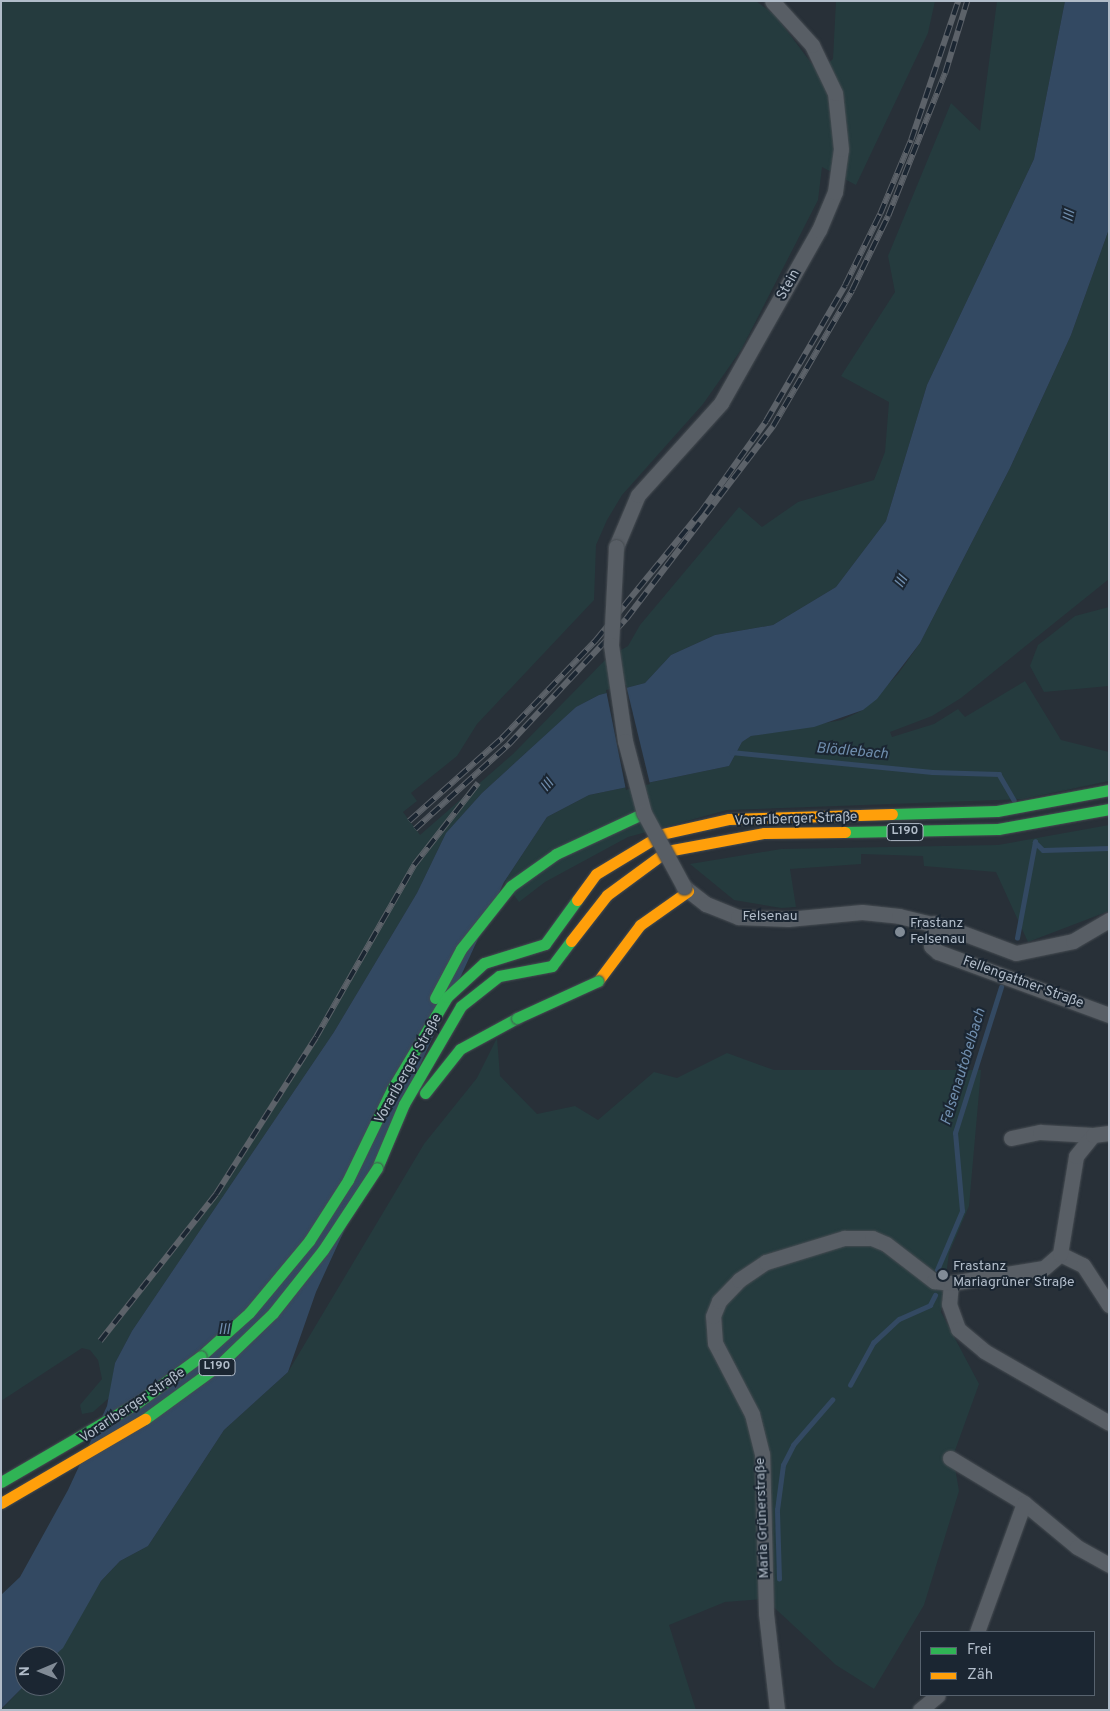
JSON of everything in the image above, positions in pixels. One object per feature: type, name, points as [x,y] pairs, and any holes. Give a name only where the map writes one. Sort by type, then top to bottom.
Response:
[{"type":"main road","name":"Vorarlberger Straße","points":[[1,1482],[138,1403],[201,1356],[249,1313],[309,1241],[343,1187],[422,1038],[447,997],[484,963],[530,951],[558,931],[577,898],[611,862],[662,834],[694,825],[778,815],[997,811],[1109,790]]},
{"type":"main road","name":"Vorarlberger Straße","points":[[1,1503],[145,1419],[219,1365],[273,1313],[323,1250],[377,1168],[404,1104],[461,1006],[487,982],[523,972],[543,971],[561,958],[607,895],[667,851],[764,833],[998,829],[1109,809]]},
{"type":"main road","points":[[422,1038],[425,1015],[461,950],[511,886],[556,854],[644,813]]},
{"type":"main road","points":[[377,1168],[450,1058],[481,1034],[598,981],[646,920],[686,889]]},
{"type":"main road","points":[[558,931],[561,958],[553,984],[559,999]]},
{"type":"main road","points":[[530,951],[561,958]]},
{"type":"main road","points":[[523,972],[553,984]]},
{"type":"street","name":"Stein","points":[[644,813],[625,741],[611,645],[616,548],[638,495],[721,402],[819,230],[835,192],[841,149],[833,87],[812,45],[772,1]]},
{"type":"street","points":[[644,813],[686,889]]},
{"type":"street","name":"Felsenau","points":[[686,889],[738,917],[788,919],[862,912],[934,923],[1016,953],[1035,952],[1088,933],[1109,920]]},
{"type":"street","name":"Fellengattner Straße","points":[[934,923],[932,946],[938,952],[1109,1015]]},
{"type":"street","name":"Felsenau","points":[[1088,933],[1109,933]]},
{"type":"street","points":[[1011,1138],[1040,1132],[1093,1135],[1109,1133]]},
{"type":"street","points":[[1093,1135],[1076,1156],[1060,1254],[1083,1265],[1109,1304]]},
{"type":"street","name":"Maria Grünerstraße","points":[[777,1710],[766,1613],[762,1454],[752,1414],[715,1343],[712,1316],[726,1291],[766,1262],[844,1238],[886,1244],[934,1281],[950,1284],[1044,1268],[1060,1254]]},
{"type":"street","points":[[950,1284],[949,1304],[958,1329],[984,1351],[1109,1423]]},
{"type":"street","points":[[1,1509],[36,1466],[36,1444]]},
{"type":"street","points":[[950,1458],[1024,1503],[1077,1547],[1109,1565]]},
{"type":"street","points":[[977,1631],[1024,1503]]},
{"type":"street","points":[[920,1710],[937,1696]]},
{"type":"green space","points":[[1,1],[756,1],[775,15],[818,72],[833,59],[836,1],[935,1],[928,33],[856,185],[822,167],[818,200],[741,350],[703,404],[622,495],[607,520],[596,545],[594,600],[477,724],[457,756],[411,793],[417,801],[403,812],[420,835],[513,754],[607,658],[628,646],[640,625],[739,507],[762,527],[798,502],[874,480],[885,452],[889,402],[841,376],[895,292],[888,256],[951,103],[980,131],[997,1],[1065,1],[1034,159],[927,385],[886,521],[836,587],[773,625],[715,635],[671,655],[645,683],[599,695],[576,707],[482,793],[446,833],[417,893],[334,1032],[132,1331],[115,1363],[110,1397],[93,1412],[82,1414],[80,1405],[102,1379],[98,1360],[90,1350],[82,1348],[1,1401]]},
{"type":"green space","points":[[1109,229],[1109,579],[961,698],[932,716],[890,732],[892,737],[934,724],[958,709],[965,717],[1025,681],[1061,740],[1109,752],[1109,781],[1023,799],[727,810],[628,837],[545,882],[519,902],[504,882],[547,817],[589,795],[729,766],[742,742],[751,736],[842,720],[863,710],[898,674],[920,643],[1010,468],[1071,335]]},
{"type":"green space","points":[[1109,607],[1109,686],[1044,692],[1030,666],[1038,645],[1075,616]]},
{"type":"green space","points":[[1109,825],[1109,911],[1028,942],[996,872],[924,866],[923,856],[861,854],[861,864],[790,869],[796,907],[781,908],[734,900],[690,864],[781,849],[998,845]]},
{"type":"green space","points":[[497,1038],[500,1076],[537,1114],[575,1106],[598,1120],[654,1072],[677,1078],[727,1053],[774,1070],[981,1070],[969,1206],[949,1253],[941,1312],[979,1384],[953,1456],[959,1491],[924,1605],[874,1689],[836,1665],[765,1599],[725,1602],[669,1625],[696,1710],[1,1710],[15,1695],[65,1696],[65,1646],[60,1646],[101,1581],[120,1561],[148,1546],[224,1430],[288,1372],[424,1144],[477,1078]]},
{"type":"water","name":"Ill","points":[[1065,1],[1109,1],[1109,229],[1071,335],[1010,468],[920,643],[877,699],[863,710],[814,727],[751,736],[742,742],[729,766],[589,795],[547,817],[504,882],[316,1292],[288,1372],[224,1430],[148,1546],[120,1561],[101,1581],[64,1646],[15,1646],[15,1695],[1,1709],[1,1595],[20,1577],[68,1490],[107,1406],[115,1363],[132,1331],[334,1032],[417,893],[446,833],[482,793],[576,707],[599,695],[645,683],[671,655],[715,635],[773,625],[836,587],[886,521],[927,385],[1034,159]]},
{"type":"pier","points":[[626,685],[650,784],[626,790],[606,690]]},
{"type":"waterway","name":"Blödlebach","points":[[731,752],[932,772],[999,774],[1014,800]]},
{"type":"waterway","name":"Blödlebach","points":[[1035,842],[1043,850],[1109,848]]},
{"type":"waterway","name":"Felsenautobelbach","points":[[1017,938],[1035,842]]},
{"type":"waterway","name":"Felsenautobelbach","points":[[937,1270],[962,1211],[955,1133],[1001,987]]},
{"type":"waterway","name":"Felsenautobelbach","points":[[850,1385],[873,1343],[899,1319],[930,1305],[935,1295]]},
{"type":"waterway","name":"Felsenautobelbach","points":[[779,1579],[777,1510],[783,1465],[793,1445],[832,1400]]},
{"type":"railway","points":[[409,821],[502,738],[596,640],[700,513],[766,421],[845,285],[880,214],[911,140],[958,1]]},
{"type":"railway","points":[[415,829],[509,744],[626,619],[773,426],[852,290],[888,216],[945,73],[967,1]]},
{"type":"railway","points":[[100,1341],[216,1194],[316,1037],[414,865],[478,783]]},
{"type":"traffic: fast","points":[[892,814],[997,811],[1109,790]]},
{"type":"traffic: fast","points":[[845,832],[998,829],[1109,809]]},
{"type":"traffic: fast","points":[[435,998],[461,949],[511,886],[556,854],[644,813]]},
{"type":"traffic: fast","points":[[201,1356],[249,1313],[309,1241],[348,1180],[392,1089],[447,997],[484,963],[545,944],[577,900]]},
{"type":"traffic: fast","points":[[377,1168],[404,1104],[461,1006],[499,976],[552,966],[571,941]]},
{"type":"traffic: fast","points":[[517,1018],[598,981]]},
{"type":"traffic: fast","points":[[425,1093],[460,1049],[517,1018]]},
{"type":"traffic: fast","points":[[145,1419],[219,1365],[273,1313],[323,1250],[377,1168]]},
{"type":"traffic: fast","points":[[1,1482],[137,1403],[201,1356]]},
{"type":"traffic: slow","points":[[577,900],[596,874],[662,834],[729,819],[892,814]]},
{"type":"traffic: slow","points":[[571,941],[607,895],[667,851],[764,833],[845,832]]},
{"type":"traffic: slow","points":[[598,981],[640,925],[688,891]]},
{"type":"traffic: slow","points":[[1,1503],[145,1419]]},
{"type":"place","name":"Frastanz Felsenau","points":[[900,932]]},
{"type":"place","name":"Frastanz Mariagrüner Straße","points":[[943,1275]]}]
